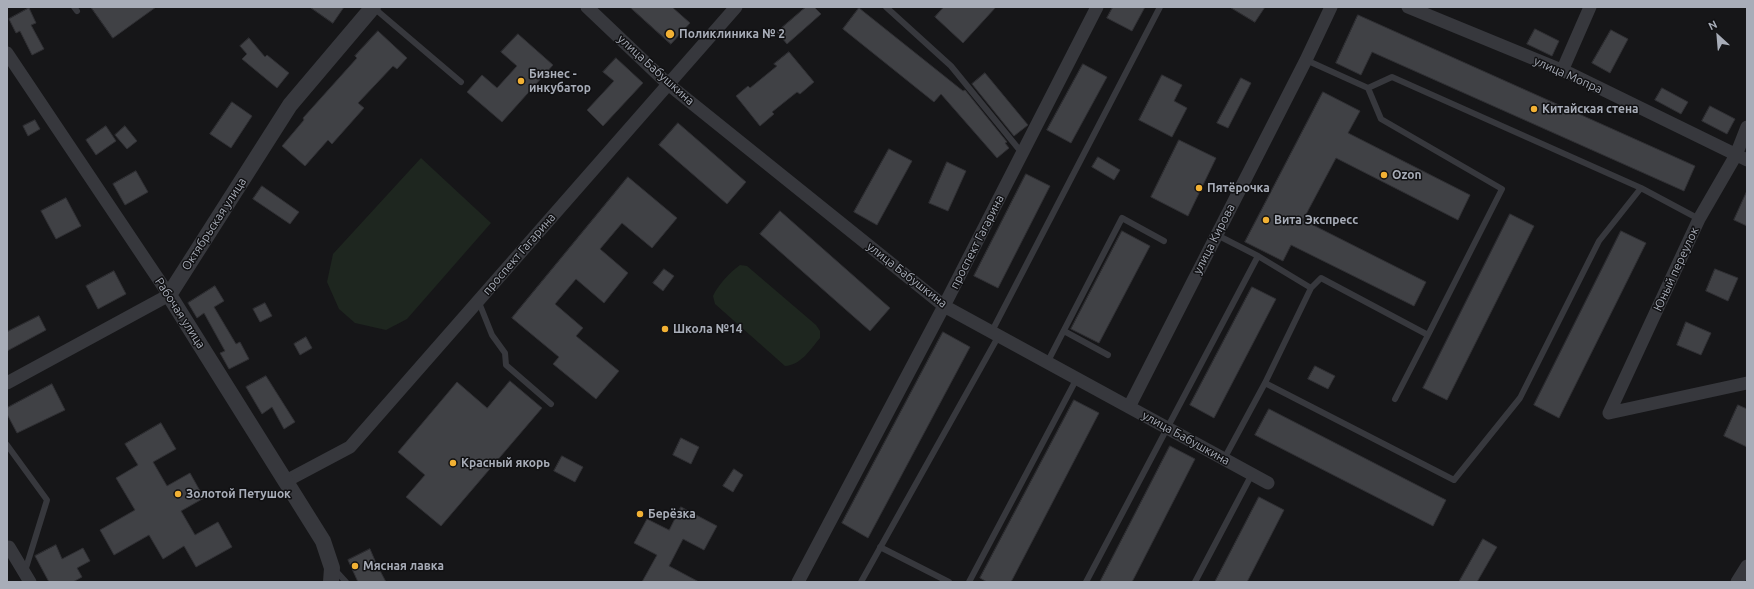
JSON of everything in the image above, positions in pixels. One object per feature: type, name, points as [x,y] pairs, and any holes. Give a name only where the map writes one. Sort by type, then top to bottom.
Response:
[{"type":"street","name":"Октябрьская улица","points":[[7,383],[169,295],[290,105],[373,7]]},
{"type":"street","name":"улица Бабушкина","points":[[587,7],[668,84],[944,306],[995,335],[1168,427],[1268,483]]},
{"type":"street","name":"проспект Гагарина","points":[[286,481],[350,447],[736,7]]},
{"type":"street","name":"проспект Гагарина","points":[[798,582],[944,306],[1097,7]]},
{"type":"street","name":"улица Кирова","points":[[1129,407],[1306,60],[1331,7]]},
{"type":"street","name":"улица Мопра","points":[[1408,7],[1562,71],[1741,157]]},
{"type":"street","points":[[1562,71],[1590,7]]},
{"type":"street","name":"Рабочая улица","points":[[7,53],[169,295],[286,481],[323,541],[332,575]]},
{"type":"street","name":"Юный переулок","points":[[1747,127],[1741,157],[1699,219],[1609,413],[1747,383]]},
{"type":"street","points":[[9,547],[27,577]]},
{"type":"street","points":[[1737,582],[1747,566]]},
{"type":"lane","points":[[373,7],[460,82]]},
{"type":"lane","points":[[886,7],[951,66],[1022,153]]},
{"type":"lane","points":[[861,582],[995,335],[1160,7]]},
{"type":"lane","points":[[1306,60],[1368,88],[1381,119],[1502,189],[1395,399]]},
{"type":"lane","points":[[1368,88],[1392,77],[1641,188],[1699,219]]},
{"type":"lane","points":[[1265,383],[1454,480],[1520,398],[1599,242],[1641,188]]},
{"type":"lane","points":[[1047,363],[1122,218],[1164,241]]},
{"type":"lane","points":[[1217,235],[1258,256],[1311,288]]},
{"type":"lane","points":[[1086,582],[1258,256]]},
{"type":"lane","points":[[1224,459],[1265,383],[1311,288],[1321,278],[1428,334]]},
{"type":"lane","points":[[478,300],[492,335],[505,353],[506,365],[551,404]]},
{"type":"lane","points":[[1064,331],[1108,355]]},
{"type":"lane","points":[[969,582],[1077,378]]},
{"type":"lane","points":[[7,445],[47,500],[27,577]]},
{"type":"lane","points":[[1195,582],[1252,474]]},
{"type":"lane","points":[[880,547],[949,582]]},
{"type":"lane","points":[[332,575],[346,582]]},
{"type":"shaded area","points":[[421,158],[491,223],[407,319],[386,330],[355,323],[339,309],[327,282],[333,254]]},
{"type":"shaded area","points":[[740,265],[747,266],[816,325],[820,331],[820,338],[809,352],[796,363],[785,366],[715,304],[713,296],[721,283]]},
{"type":"building","points":[[91,7],[156,7],[113,38]]},
{"type":"building","points":[[310,7],[344,7],[333,23]]},
{"type":"building","name":"Поликлиника № 2","points":[[630,7],[672,7],[690,23],[671,44]]},
{"type":"building","points":[[806,7],[814,7],[821,14],[787,44],[777,32]]},
{"type":"building","points":[[944,7],[996,7],[963,43],[935,17]]},
{"type":"building","points":[[1113,7],[1145,7],[1132,31],[1107,18]]},
{"type":"building","points":[[1230,7],[1265,7],[1255,22]]},
{"type":"building","points":[[29,8],[36,23],[31,25],[44,49],[32,55],[20,31],[16,33],[9,19]]},
{"type":"building","points":[[859,8],[963,91],[965,90],[1007,142],[1005,143],[1009,148],[997,158],[941,94],[934,102],[843,29]]},
{"type":"building","name":"Китайская стена","points":[[1358,15],[1695,166],[1684,191],[1372,52],[1361,75],[1336,63]]},
{"type":"building","points":[[1535,29],[1559,41],[1552,56],[1527,44]]},
{"type":"building","points":[[1611,30],[1628,39],[1610,73],[1592,63]]},
{"type":"building","points":[[378,31],[407,58],[397,69],[393,66],[358,103],[364,108],[332,144],[328,140],[305,166],[282,146],[304,120],[303,118],[357,58],[355,56]]},
{"type":"building","name":"Бизнес - инкубатор","points":[[518,34],[553,65],[502,122],[467,92],[482,75],[497,88],[517,66],[501,52]]},
{"type":"building","points":[[249,38],[265,57],[267,55],[289,73],[277,88],[242,59],[247,54],[240,46]]},
{"type":"building","points":[[789,52],[814,82],[800,94],[797,92],[772,112],[774,114],[760,126],[736,96],[748,86],[750,88],[777,66],[774,64]]},
{"type":"building","points":[[616,58],[643,83],[603,126],[587,110],[614,81],[603,72]]},
{"type":"building","points":[[1083,64],[1107,77],[1071,143],[1047,130]]},
{"type":"building","points":[[985,73],[1028,125],[1014,136],[972,84]]},
{"type":"building","points":[[1162,75],[1182,85],[1174,101],[1187,108],[1172,137],[1139,120]]},
{"type":"building","points":[[1241,78],[1251,83],[1228,128],[1217,123]]},
{"type":"building","points":[[1662,88],[1688,102],[1681,114],[1655,100]]},
{"type":"building","points":[[1323,92],[1360,111],[1348,133],[1470,195],[1458,220],[1336,158],[1303,220],[1426,282],[1414,306],[1291,245],[1283,261],[1245,242]]},
{"type":"building","points":[[232,102],[252,116],[231,148],[210,134]]},
{"type":"building","points":[[1710,106],[1735,119],[1727,134],[1702,121]]},
{"type":"building","points":[[35,120],[40,129],[28,136],[23,126]]},
{"type":"building","points":[[678,123],[746,182],[727,204],[659,145]]},
{"type":"building","points":[[106,126],[116,141],[96,155],[86,140]]},
{"type":"building","points":[[125,126],[137,141],[127,149],[115,135]]},
{"type":"building","points":[[1179,140],[1216,158],[1188,216],[1151,197]]},
{"type":"building","points":[[889,149],[912,161],[877,225],[854,212]]},
{"type":"building","points":[[1098,157],[1120,170],[1114,180],[1092,167]]},
{"type":"building","points":[[947,162],[966,171],[948,211],[929,203]]},
{"type":"building","points":[[136,171],[148,192],[125,205],[113,184]]},
{"type":"building","points":[[1026,174],[1050,186],[998,288],[974,276]]},
{"type":"building","points":[[628,177],[677,218],[652,248],[622,223],[600,249],[628,273],[604,303],[576,279],[555,304],[583,328],[576,336],[619,371],[596,399],[553,364],[559,357],[512,318]]},
{"type":"building","points":[[262,186],[299,212],[290,224],[253,199]]},
{"type":"building","points":[[1747,191],[1747,226],[1734,220]]},
{"type":"building","points":[[66,198],[81,226],[56,239],[41,211]]},
{"type":"building","points":[[780,211],[890,308],[870,331],[760,234]]},
{"type":"building","points":[[1510,214],[1534,226],[1447,400],[1423,388]]},
{"type":"building","points":[[1122,231],[1150,246],[1099,343],[1071,329]]},
{"type":"building","points":[[1621,231],[1646,243],[1559,418],[1534,405]]},
{"type":"building","points":[[664,269],[674,276],[663,291],[653,283]]},
{"type":"building","points":[[1715,269],[1738,278],[1728,301],[1706,291]]},
{"type":"building","points":[[114,271],[126,294],[98,309],[86,286]]},
{"type":"building","points":[[215,286],[224,301],[214,307],[236,344],[240,342],[249,359],[229,369],[220,353],[225,351],[204,313],[197,318],[188,303]]},
{"type":"building","points":[[1252,287],[1276,299],[1214,418],[1190,405]]},
{"type":"building","points":[[265,303],[272,316],[260,322],[253,309]]},
{"type":"building","points":[[39,316],[46,330],[7,351],[7,332]]},
{"type":"building","points":[[1686,322],[1711,333],[1701,355],[1677,345]]},
{"type":"building","points":[[943,332],[970,347],[868,538],[842,523]]},
{"type":"building","points":[[306,337],[312,348],[300,355],[294,344]]},
{"type":"building","points":[[1315,366],[1335,376],[1328,389],[1308,379]]},
{"type":"building","points":[[266,376],[295,422],[284,429],[272,407],[262,414],[246,387]]},
{"type":"building","name":"Красный якорь","points":[[510,381],[542,408],[441,526],[406,497],[425,475],[398,452],[457,382],[487,408]]},
{"type":"building","points":[[52,384],[65,410],[17,433],[7,414],[7,408]]},
{"type":"building","points":[[1074,400],[1099,413],[1011,582],[987,582],[980,578]]},
{"type":"building","points":[[1738,405],[1747,409],[1747,447],[1724,436]]},
{"type":"building","points":[[1269,409],[1446,500],[1433,526],[1255,435]]},
{"type":"building","name":"Золотой Петушок","points":[[161,423],[176,449],[153,462],[167,486],[190,473],[204,498],[181,511],[195,535],[218,522],[232,547],[196,567],[184,546],[163,559],[149,535],[114,555],[100,530],[135,510],[116,478],[138,465],[125,444]]},
{"type":"building","points":[[681,438],[699,447],[691,464],[673,455]]},
{"type":"building","points":[[1170,446],[1195,459],[1132,582],[1100,582]]},
{"type":"building","points":[[562,456],[583,467],[575,482],[554,471]]},
{"type":"building","points":[[734,469],[743,475],[733,492],[723,486]]},
{"type":"building","points":[[1259,497],[1284,510],[1247,582],[1215,582]]},
{"type":"building","name":"Берёзка","points":[[681,507],[717,526],[704,550],[683,539],[669,566],[699,582],[642,582],[657,555],[634,543],[647,519],[669,530]]},
{"type":"building","points":[[1483,539],[1497,547],[1477,582],[1459,582]]},
{"type":"building","points":[[56,545],[62,559],[83,548],[90,561],[77,568],[82,577],[73,582],[49,582],[35,556]]},
{"type":"building","points":[[370,549],[386,582],[358,582],[348,560]]},
{"type":"place","name":"Поликлиника № 2","points":[[670,34]]},
{"type":"place","name":"Бизнес - инкубатор","points":[[521,81]]},
{"type":"place","name":"Китайская стена","points":[[1534,109]]},
{"type":"place","name":"Ozon","points":[[1384,175]]},
{"type":"place","name":"Пятёрочка","points":[[1199,188]]},
{"type":"place","name":"Вита Экспресс","points":[[1266,220]]},
{"type":"place","name":"Школа №14","points":[[665,329]]},
{"type":"place","name":"Красный якорь","points":[[453,463]]},
{"type":"place","name":"Золотой Петушок","points":[[178,494]]},
{"type":"place","name":"Берёзка","points":[[640,514]]},
{"type":"place","name":"Мясная лавка","points":[[355,566]]}]
